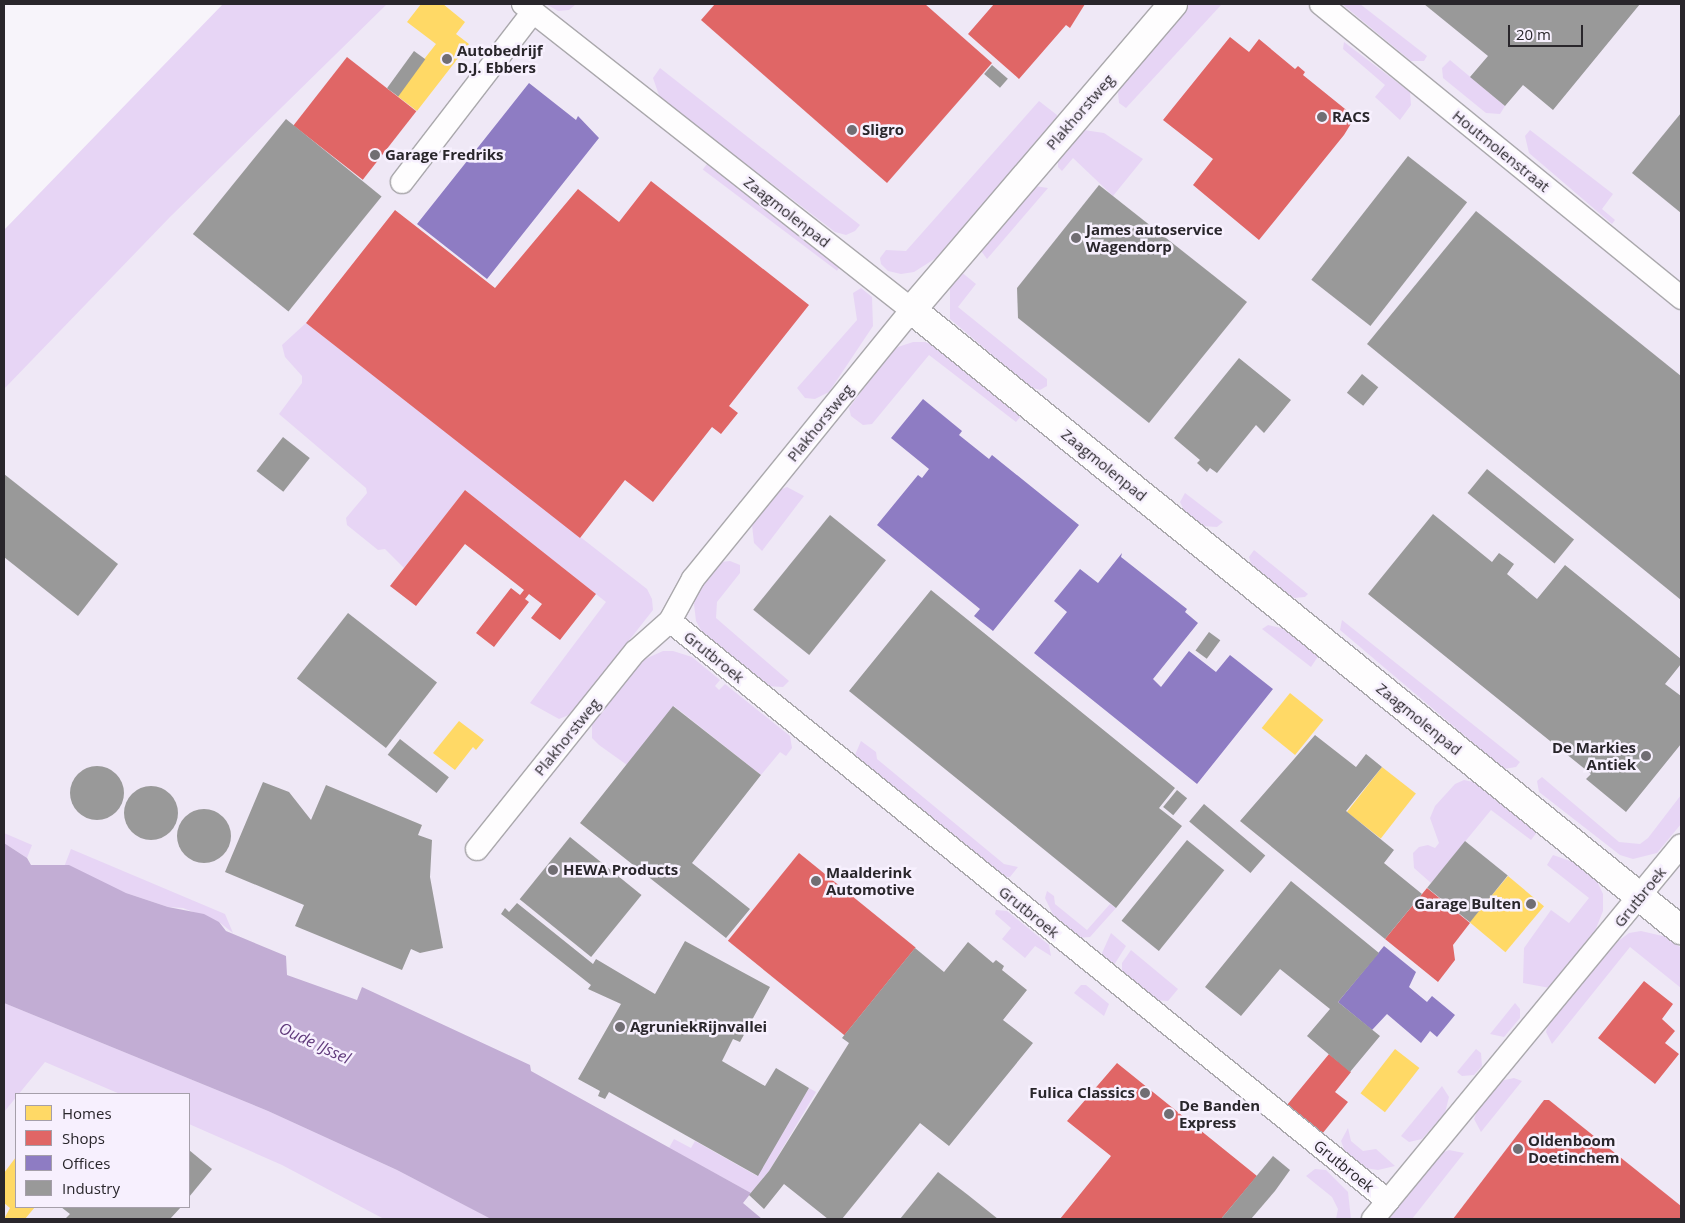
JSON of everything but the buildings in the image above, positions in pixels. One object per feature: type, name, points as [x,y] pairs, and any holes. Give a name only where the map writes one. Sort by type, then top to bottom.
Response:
[{"type":"street","name":"Plakhorstweg","points":[[477,849],[635,652],[670,621],[693,579],[912,310],[1173,4]]},
{"type":"street","name":"Houtmolenstraat","points":[[1321,4],[1681,298]]},
{"type":"street","name":"Zaagmolenpad","points":[[528,8],[912,310],[1681,930]]},
{"type":"street","points":[[402,182],[528,8]]},
{"type":"street","name":"Grutbroek","points":[[670,621],[1388,1201]]},
{"type":"street","name":"Grutbroek","points":[[1373,1219],[1641,897],[1681,846]]},
{"type":"shaded area","points":[[223,4],[387,4],[170,217],[4,389],[4,230]]},
{"type":"shaded area","points":[[242,4],[1681,4],[1681,1219],[4,1219],[4,271]]},
{"type":"shaded area","points":[[546,4],[576,4],[569,10],[558,11]]},
{"type":"shaded area","points":[[1187,4],[1222,4],[1126,108],[1119,103],[1118,93],[1122,81]]},
{"type":"shaded area","points":[[1342,4],[1360,4],[1427,56],[1424,61],[1411,61]]},
{"type":"shaded area","points":[[1344,42],[1410,92],[1411,105],[1400,120],[1375,97],[1385,85],[1343,49]]},
{"type":"shaded area","points":[[1450,60],[1505,106],[1500,114],[1486,113],[1443,78],[1442,68]]},
{"type":"shaded area","points":[[660,68],[860,225],[855,231],[846,235],[835,232],[660,98],[653,78]]},
{"type":"shaded area","points":[[1039,101],[1057,115],[1057,120],[936,258],[914,272],[901,274],[888,271],[881,264],[880,258],[886,250],[906,251]]},
{"type":"shaded area","points":[[1084,130],[1104,133],[1143,159],[1113,196],[1073,158],[1062,171],[1058,167],[1058,160],[1073,137]]},
{"type":"shaded area","points":[[1530,130],[1613,194],[1602,209],[1615,220],[1612,224],[1529,153],[1525,136]]},
{"type":"shaded area","points":[[707,164],[841,265],[837,271],[703,170]]},
{"type":"shaded area","points":[[1035,186],[1048,188],[987,259],[979,248]]},
{"type":"shaded area","points":[[960,271],[976,284],[958,307],[1047,379],[1047,386],[1040,390],[1030,387],[950,319],[950,281]]},
{"type":"shaded area","points":[[861,288],[872,297],[873,326],[829,392],[815,399],[805,398],[797,388],[857,320],[853,293]]},
{"type":"shaded area","points":[[306,323],[647,589],[652,599],[653,610],[571,714],[559,719],[530,703],[606,602],[465,490],[404,568],[385,549],[378,550],[347,525],[346,518],[367,493],[366,488],[279,414],[302,383],[302,376],[285,357],[282,345]]},
{"type":"shaded area","points":[[913,342],[925,342],[939,347],[1022,415],[1016,422],[929,355],[872,424],[863,425],[851,416],[849,408],[890,353],[898,347]]},
{"type":"shaded area","points":[[787,487],[804,496],[762,551],[754,543],[752,525],[777,491]]},
{"type":"shaded area","points":[[1185,493],[1223,522],[1217,527],[1202,526],[1185,512],[1180,502]]},
{"type":"shaded area","points":[[1254,550],[1308,594],[1305,597],[1294,598],[1252,567],[1249,557]]},
{"type":"shaded area","points":[[730,561],[740,565],[740,573],[717,602],[716,618],[789,681],[783,687],[765,686],[703,634],[696,621],[694,604],[698,589],[721,562]]},
{"type":"shaded area","points":[[1342,620],[1520,762],[1516,767],[1504,769],[1340,630]]},
{"type":"shaded area","points":[[1268,625],[1285,629],[1319,655],[1311,667],[1262,629]]},
{"type":"shaded area","points":[[663,651],[673,651],[692,657],[720,680],[715,686],[719,690],[725,684],[790,736],[792,748],[786,756],[780,752],[761,775],[674,706],[627,765],[599,745],[592,738],[592,723],[643,660]]},
{"type":"shaded area","points":[[861,741],[876,752],[877,759],[1004,864],[1018,867],[1010,877],[1005,877],[858,761],[855,755]]},
{"type":"shaded area","points":[[1542,777],[1619,842],[1640,844],[1648,838],[1681,795],[1681,824],[1657,853],[1633,859],[1620,855],[1539,792],[1537,781]]},
{"type":"shaded area","points":[[1464,780],[1473,782],[1537,832],[1531,840],[1491,810],[1431,883],[1414,868],[1413,853],[1419,847],[1428,845],[1435,848],[1439,843],[1430,818],[1435,806],[1455,784]]},
{"type":"shaded area","points":[[4,833],[32,845],[27,858],[4,843]]},
{"type":"shaded area","points":[[71,849],[225,914],[233,933],[219,922],[183,908],[168,907],[126,893],[64,867]]},
{"type":"shaded area","points":[[1553,855],[1579,864],[1596,879],[1603,894],[1603,911],[1595,931],[1550,988],[1523,983],[1524,948],[1551,910],[1569,923],[1589,898],[1547,865]]},
{"type":"shaded area","points":[[1047,891],[1054,896],[1055,904],[1087,930],[1110,904],[1116,908],[1090,937],[1077,938],[1055,919],[1045,898]]},
{"type":"shaded area","points":[[996,910],[1007,911],[1049,945],[1051,956],[1035,946],[1025,958],[1002,939],[1011,928],[995,914]]},
{"type":"shaded area","points":[[1641,931],[1667,937],[1681,948],[1681,988],[1630,947],[1552,1044],[1546,1032],[1549,1021],[1617,942],[1629,933]]},
{"type":"shaded area","points":[[1111,933],[1126,946],[1114,965],[1109,965],[1102,953]]},
{"type":"shaded area","points":[[1131,950],[1178,989],[1168,1001],[1155,1000],[1122,974],[1122,963]]},
{"type":"shaded area","points":[[1081,985],[1086,985],[1109,1004],[1104,1016],[1074,993]]},
{"type":"shaded area","points":[[4,1003],[268,1111],[397,1170],[486,1216],[500,1219],[384,1219],[282,1165],[190,1124],[190,1093],[118,1093],[45,1062],[20,1093],[15,1093],[15,1099],[4,1112]]},
{"type":"shaded area","points":[[1515,1003],[1520,1009],[1520,1018],[1504,1037],[1490,1034]]},
{"type":"shaded area","points":[[1476,1049],[1481,1053],[1482,1066],[1474,1075],[1462,1076],[1457,1072]]},
{"type":"shaded area","points":[[1514,1078],[1522,1081],[1481,1132],[1474,1119],[1477,1111],[1500,1081]]},
{"type":"shaded area","points":[[1442,1086],[1449,1097],[1445,1113],[1422,1139],[1409,1142],[1401,1136]]},
{"type":"shaded area","points":[[809,1088],[816,1092],[769,1171],[751,1193],[669,1148],[674,1139],[691,1148],[695,1141],[757,1176]]},
{"type":"shaded area","points":[[1348,1128],[1351,1141],[1363,1151],[1376,1149],[1395,1166],[1378,1170],[1365,1168],[1347,1157],[1341,1141]]},
{"type":"shaded area","points":[[1449,1150],[1464,1153],[1412,1219],[1389,1219],[1442,1153]]},
{"type":"shaded area","points":[[1315,1169],[1326,1170],[1348,1192],[1351,1219],[1336,1219],[1338,1209],[1332,1197],[1306,1176]]},
{"type":"water","name":"Oude IJssel","points":[[4,843],[27,858],[31,865],[69,865],[126,893],[168,907],[204,914],[219,922],[226,931],[286,956],[287,975],[357,1000],[362,987],[530,1065],[531,1071],[751,1193],[743,1203],[762,1219],[491,1219],[397,1170],[268,1111],[4,1003]]},
{"type":"place","name":"Autobedrijf D.J. Ebbers","points":[[447,59]]},
{"type":"place","name":"RACS","points":[[1322,117]]},
{"type":"place","name":"Sligro","points":[[852,130]]},
{"type":"place","name":"Garage Fredriks","points":[[375,155]]},
{"type":"place","name":"James autoservice Wagendorp","points":[[1076,238]]},
{"type":"place","name":"De Markies Antiek","points":[[1646,756]]},
{"type":"place","name":"HEWA Products","points":[[553,870]]},
{"type":"place","name":"Maalderink Automotive","points":[[816,881]]},
{"type":"place","name":"Garage Bulten","points":[[1531,904]]},
{"type":"place","name":"AgruniekRijnvallei","points":[[620,1027]]},
{"type":"place","name":"Fulica Classics","points":[[1145,1093]]},
{"type":"place","name":"De Banden Express","points":[[1169,1114]]},
{"type":"place","name":"Oldenboom Doetinchem","points":[[1518,1149]]}]
